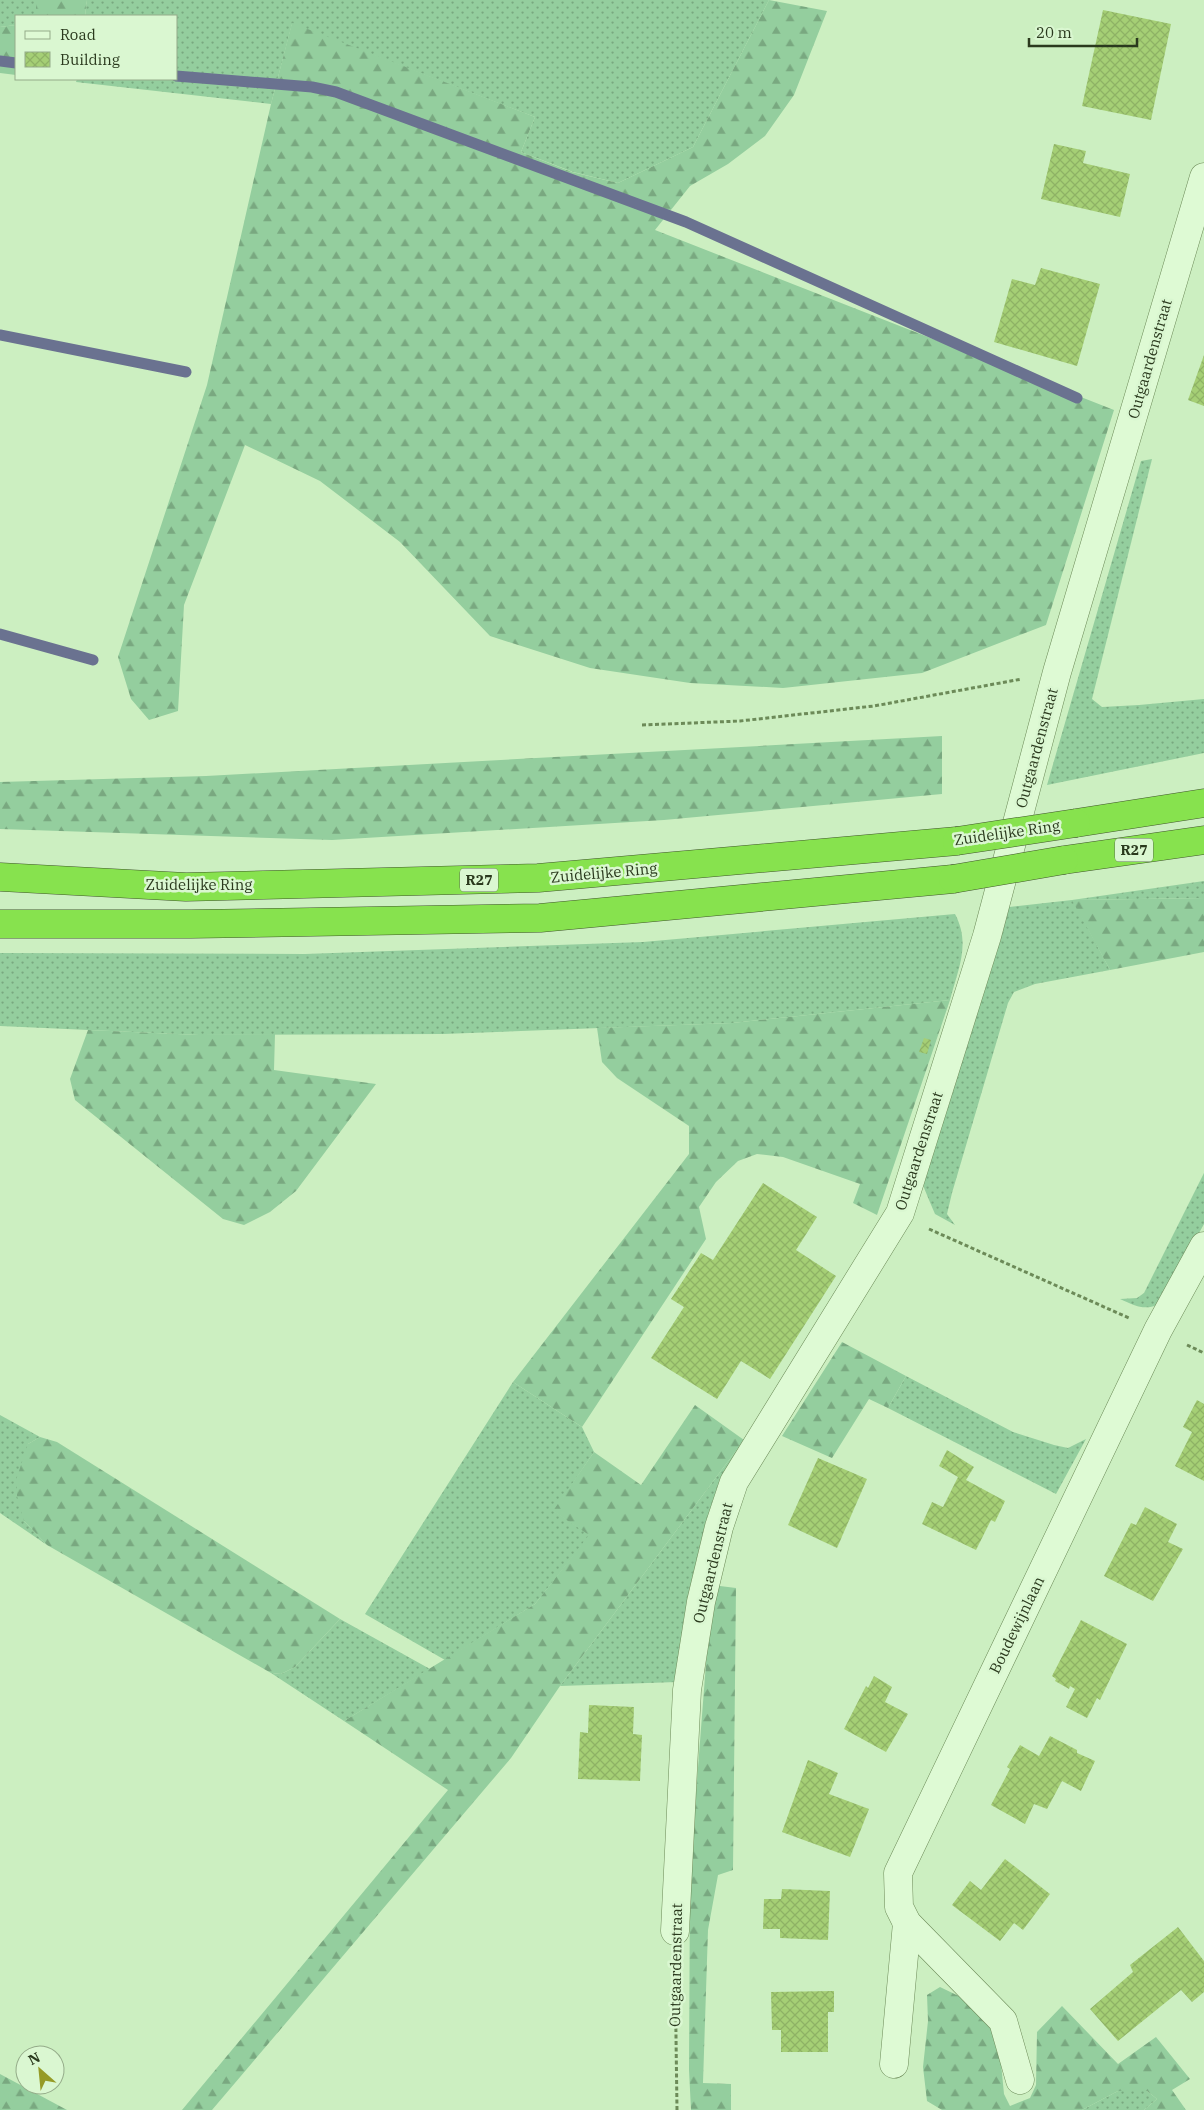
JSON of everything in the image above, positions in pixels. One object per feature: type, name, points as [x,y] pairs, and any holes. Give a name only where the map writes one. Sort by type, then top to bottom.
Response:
[{"type":"highway","name":"Zuidelijke Ring","points":[[0,877],[186,887],[538,878],[957,840],[1204,802]]},
{"type":"highway","name":"R27","points":[[0,924],[191,924],[540,918],[953,879],[1064,860],[1204,840]]},
{"type":"street","name":"Outgaardenstraat","points":[[675,1931],[687,1690],[701,1602],[719,1527],[734,1482],[900,1213],[987,936],[1057,672],[1204,177]]},
{"type":"street","name":"Boudewijnlaan","points":[[1020,2080],[1003,2022],[907,1923],[899,1907],[898,1873],[1158,1330],[1204,1246]]},
{"type":"street","name":"Boudewijnlaan","points":[[894,2064],[907,1923]]},
{"type":"path","points":[[642,725],[740,720],[874,706],[1057,672]]},
{"type":"path","points":[[900,1213],[943,1236],[1158,1330],[1204,1353]]},
{"type":"path","name":"Outgaardenstraat","points":[[675,1931],[677,2110]]},
{"type":"green space","points":[[0,0],[36,0],[36,15],[15,15],[15,25],[0,27]]},
{"type":"green space","points":[[36,0],[87,0],[85,15],[36,15]]},
{"type":"green space","points":[[87,0],[769,0],[693,147],[618,183],[573,172],[521,152],[535,117],[292,24],[271,104],[76,82],[77,80],[178,80],[178,15],[85,15]]},
{"type":"green space","points":[[769,0],[827,11],[794,95],[765,136],[728,164],[690,186],[655,230],[1114,410],[1046,625],[922,673],[783,688],[690,683],[590,668],[490,636],[400,542],[320,481],[245,445],[184,605],[178,711],[149,720],[131,699],[118,657],[207,385],[271,104],[292,23],[535,117],[521,152],[572,172],[618,183],[693,147]]},
{"type":"green space","points":[[15,25],[15,75],[0,73],[0,27]]},
{"type":"green space","points":[[1152,459],[1092,699],[1102,707],[1204,699],[1204,753],[1047,785],[1141,461]]},
{"type":"green space","points":[[942,736],[942,794],[664,820],[332,840],[0,829],[0,782],[206,776]]},
{"type":"green space","points":[[1204,881],[1204,898],[1073,900],[1110,970],[1035,984],[1014,992],[1008,1003],[952,1193],[947,1214],[955,1225],[935,1214],[922,1183],[926,1160],[1009,907]]},
{"type":"green space","points":[[1204,898],[1204,952],[1110,970],[1072,900]]},
{"type":"green space","points":[[955,914],[960,925],[963,946],[950,1000],[732,1023],[443,1034],[199,1035],[0,1026],[0,953],[305,954],[643,942]]},
{"type":"green space","points":[[950,1000],[877,1215],[853,1203],[860,1184],[783,1157],[757,1154],[738,1161],[716,1182],[699,1207],[706,1239],[582,1427],[513,1382],[689,1154],[689,1126],[617,1078],[602,1062],[597,1028],[732,1023]]},
{"type":"green space","points":[[88,1030],[199,1035],[275,1034],[274,1070],[376,1084],[296,1191],[270,1212],[244,1225],[223,1219],[75,1100],[70,1079]]},
{"type":"green space","points":[[1204,1173],[1204,1224],[1160,1304],[1149,1307],[1135,1306],[1120,1299],[1137,1298],[1144,1293]]},
{"type":"green space","points":[[842,1342],[906,1376],[888,1408],[869,1399],[832,1458],[782,1436]]},
{"type":"green space","points":[[906,1376],[1013,1432],[1068,1448],[1086,1439],[1056,1494],[888,1408]]},
{"type":"green space","points":[[513,1382],[582,1427],[594,1452],[554,1511],[590,1535],[535,1604],[445,1660],[365,1614]]},
{"type":"green space","points":[[695,1405],[744,1440],[560,1686],[511,1758],[212,2110],[182,2110],[448,1790],[344,1721],[535,1604],[589,1535],[553,1511],[594,1452],[641,1485]]},
{"type":"green space","points":[[0,1415],[40,1437],[28,1444],[24,1521],[47,1545],[0,1513]]},
{"type":"green space","points":[[40,1437],[57,1442],[340,1619],[295,1667],[281,1674],[271,1673],[47,1545],[24,1521],[17,1496],[17,1477],[28,1444]]},
{"type":"green space","points":[[744,1440],[723,1481],[677,1682],[560,1686]]},
{"type":"green space","points":[[712,1585],[736,1588],[733,1870],[718,1875],[708,1930],[703,2083],[731,2084],[731,2110],[691,2110],[689,2070],[690,1872]]},
{"type":"green space","points":[[340,1619],[430,1669],[344,1721],[271,1673],[281,1674],[295,1667]]},
{"type":"green space","points":[[940,1987],[969,2001],[998,2032],[1004,2094],[1010,2106],[1030,2098],[1036,2085],[1037,2032],[1062,2006],[1118,2064],[1156,2037],[1190,2079],[1172,2090],[1186,2110],[1144,2110],[1157,2099],[1147,2091],[1118,2091],[1082,2110],[942,2110],[927,2101],[923,2067],[928,2021],[927,1995]]},
{"type":"green space","points":[[0,2074],[15,2082],[15,2095],[39,2095],[67,2110],[0,2110]]},
{"type":"green space","points":[[1118,2091],[1147,2091],[1157,2099],[1144,2110],[1082,2110]]},
{"type":"building","points":[[1103,10],[1171,24],[1151,120],[1082,106]]},
{"type":"building","points":[[1054,144],[1086,151],[1083,163],[1130,174],[1120,217],[1041,199]]},
{"type":"building","points":[[1041,268],[1100,284],[1077,366],[994,342],[1012,279],[1035,285]]},
{"type":"building","points":[[1204,355],[1204,406],[1188,400]]},
{"type":"building","points":[[924,1038],[931,1040],[927,1054],[919,1052]]},
{"type":"building","points":[[763,1183],[817,1217],[796,1250],[836,1276],[770,1379],[741,1361],[717,1399],[651,1358],[684,1307],[671,1299],[701,1253],[713,1260]]},
{"type":"building","points":[[1197,1400],[1204,1404],[1204,1481],[1175,1466],[1192,1432],[1183,1427]]},
{"type":"building","points":[[947,1450],[974,1467],[966,1480],[1005,1501],[995,1522],[991,1520],[976,1550],[922,1524],[932,1502],[943,1507],[958,1477],[939,1466]]},
{"type":"building","points":[[818,1458],[867,1479],[837,1548],[788,1525]]},
{"type":"building","points":[[1145,1507],[1177,1524],[1168,1542],[1183,1549],[1153,1601],[1104,1576],[1131,1523],[1136,1525]]},
{"type":"building","points":[[1081,1620],[1127,1644],[1100,1700],[1097,1698],[1087,1718],[1066,1707],[1075,1689],[1070,1686],[1069,1689],[1055,1681],[1056,1679],[1052,1676]]},
{"type":"building","points":[[874,1676],[892,1687],[885,1702],[908,1714],[886,1752],[844,1729],[866,1686],[868,1688]]},
{"type":"building","points":[[589,1705],[634,1707],[633,1734],[642,1735],[640,1781],[578,1779],[580,1732],[588,1733]]},
{"type":"building","points":[[1050,1736],[1077,1750],[1077,1753],[1095,1761],[1081,1791],[1062,1781],[1047,1809],[1034,1804],[1025,1824],[991,1805],[1010,1769],[1007,1767],[1020,1745],[1039,1756]]},
{"type":"building","points":[[808,1760],[838,1773],[829,1794],[869,1809],[850,1857],[782,1832]]},
{"type":"building","points":[[1005,1859],[1050,1894],[1023,1930],[1014,1923],[1000,1941],[952,1905],[970,1881],[981,1890]]},
{"type":"building","points":[[782,1889],[830,1891],[828,1940],[780,1938],[780,1929],[763,1929],[764,1899],[781,1899]]},
{"type":"building","points":[[1178,1927],[1204,1961],[1204,1992],[1192,2002],[1181,1990],[1118,2041],[1090,2009],[1133,1972],[1130,1965]]},
{"type":"building","points":[[834,1991],[834,2012],[828,2012],[828,2052],[781,2052],[781,2030],[772,2030],[771,1992]]},
{"type":"waterway","points":[[0,61],[15,63]]},
{"type":"waterway","points":[[178,76],[312,87],[336,92],[686,222],[1077,398]]},
{"type":"waterway","points":[[0,335],[186,372]]},
{"type":"waterway","points":[[0,634],[93,660]]}]
